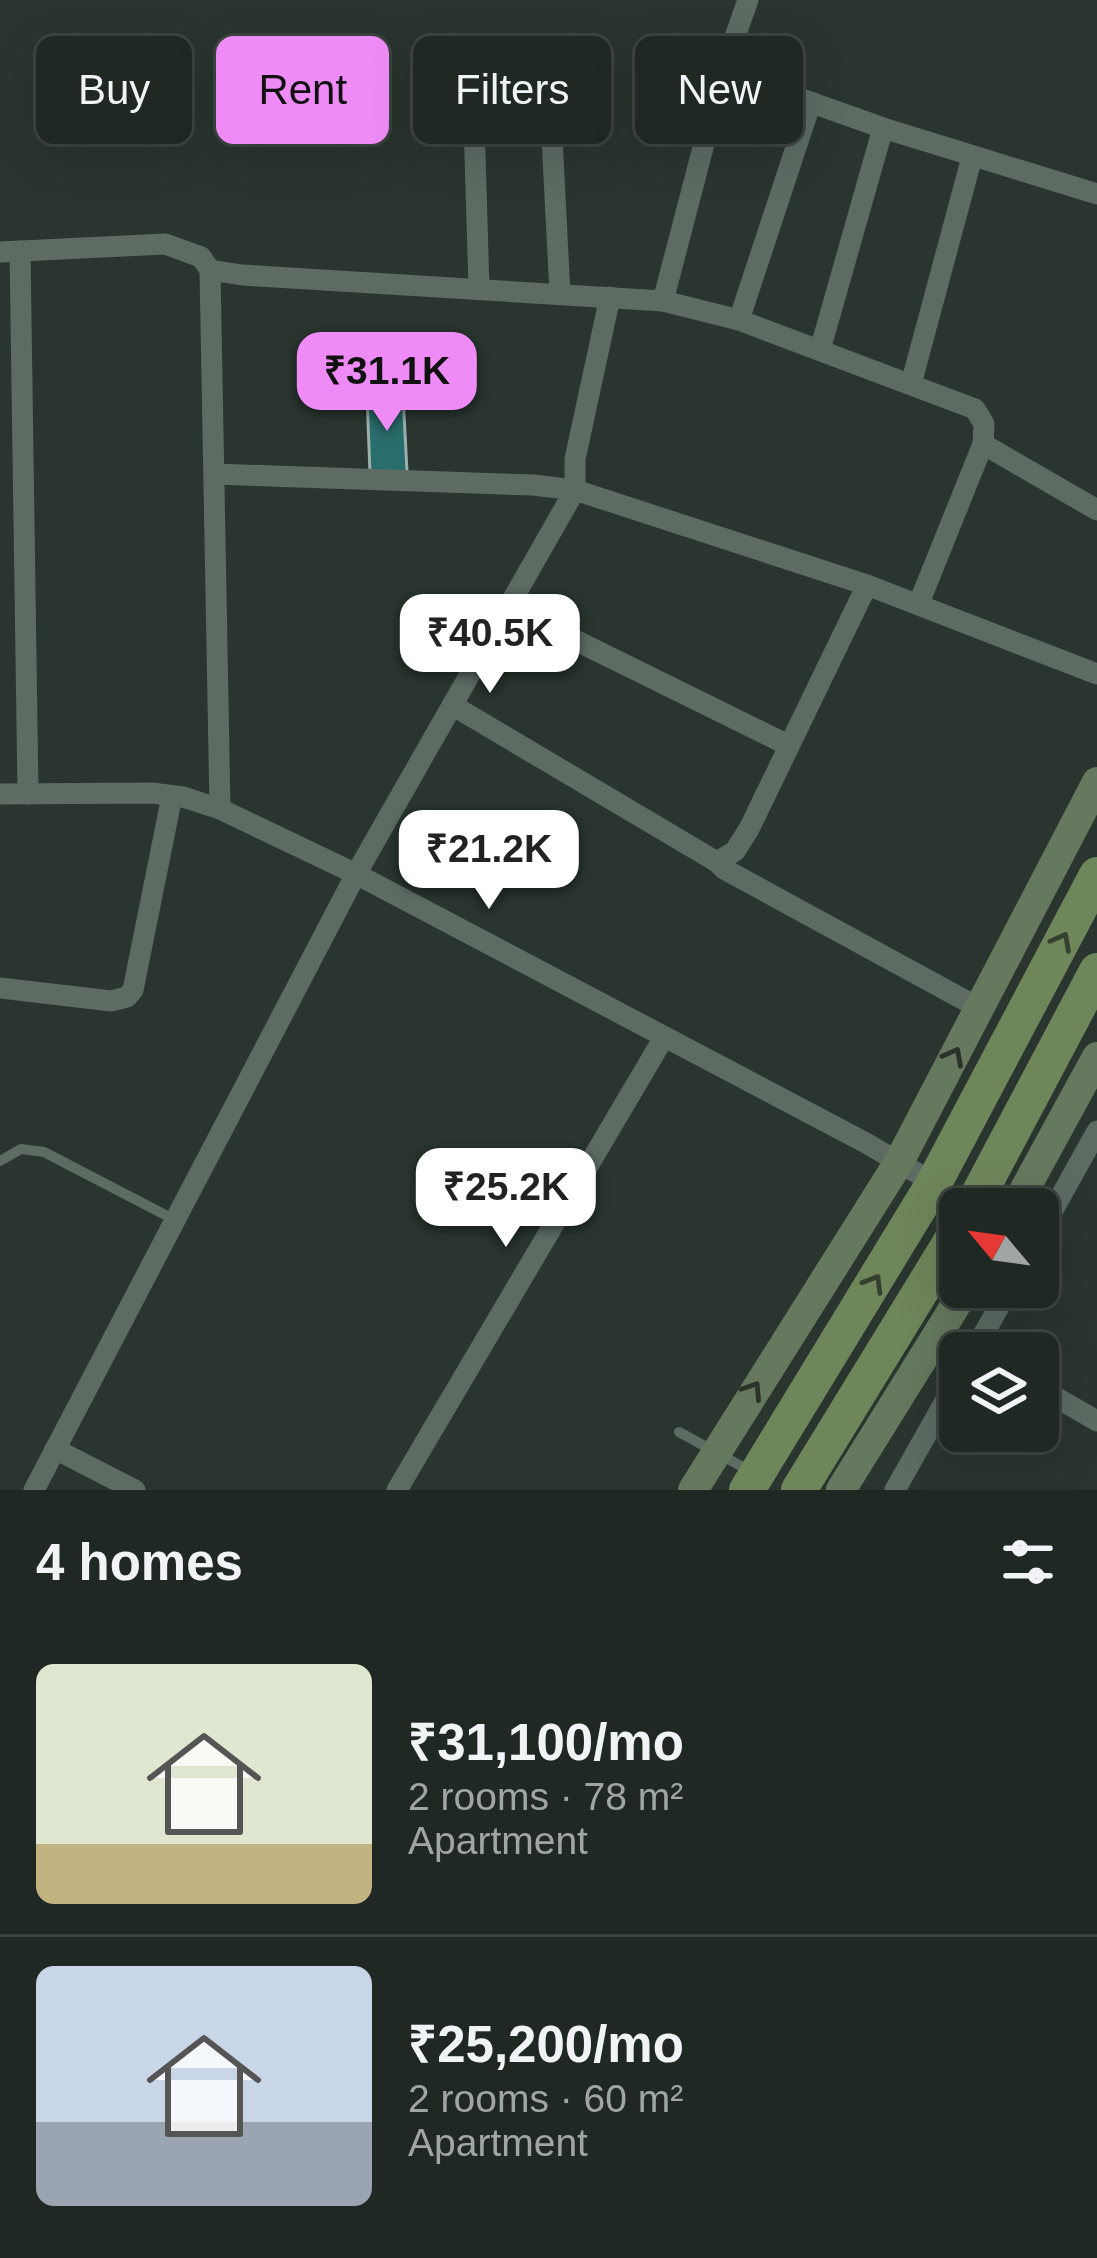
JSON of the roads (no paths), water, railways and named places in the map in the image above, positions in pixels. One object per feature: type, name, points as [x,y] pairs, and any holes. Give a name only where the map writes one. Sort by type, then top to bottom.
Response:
[{"type":"main road","points":[[752,1482],[934,1183],[1097,875]]},
{"type":"main road","points":[[982,1188],[1097,971]]},
{"type":"main road","points":[[799,1490],[939,1261]]},
{"type":"street","points":[[735,36],[748,0]]},
{"type":"street","points":[[803,99],[1097,194]]},
{"type":"street","points":[[740,320],[811,102]]},
{"type":"street","points":[[820,350],[884,128]]},
{"type":"street","points":[[475,144],[479,288]]},
{"type":"street","points":[[552,144],[560,294]]},
{"type":"street","points":[[663,302],[704,144]]},
{"type":"street","points":[[911,384],[972,157]]},
{"type":"street","points":[[28,794],[10,252],[165,244],[200,256],[210,270],[220,809]]},
{"type":"street","points":[[210,270],[663,302],[740,320],[975,409],[983,424],[983,444],[919,603]]},
{"type":"street","points":[[34,1490],[356,874],[575,490],[575,459],[610,297]]},
{"type":"street","points":[[983,444],[1097,510]]},
{"type":"street","points":[[214,474],[575,490],[919,603],[1097,674]]},
{"type":"street","points":[[717,862],[735,851],[749,830],[867,585]]},
{"type":"street","points":[[508,607],[788,746]]},
{"type":"street","points":[[452,705],[717,862],[979,1008]]},
{"type":"street","points":[[693,1490],[898,1162],[1097,782]]},
{"type":"street","points":[[0,794],[172,796],[220,809],[356,874],[934,1183]]},
{"type":"street","points":[[0,988],[111,1001],[127,998],[133,990],[172,796]]},
{"type":"street","points":[[398,1490],[663,1039]]},
{"type":"street","points":[[1026,1188],[1097,1057]]},
{"type":"street","points":[[1059,1199],[1096,1133],[1065,1116]]},
{"type":"street","points":[[841,1490],[954,1308]]},
{"type":"street","points":[[1059,1399],[1097,1421]]},
{"type":"street","points":[[899,1489],[939,1415]]},
{"type":"street","points":[[55,1449],[135,1490]]},
{"type":"lane","points":[[0,1161],[21,1149],[44,1152],[175,1220]]},
{"type":"lane","points":[[679,1432],[752,1482]]}]
